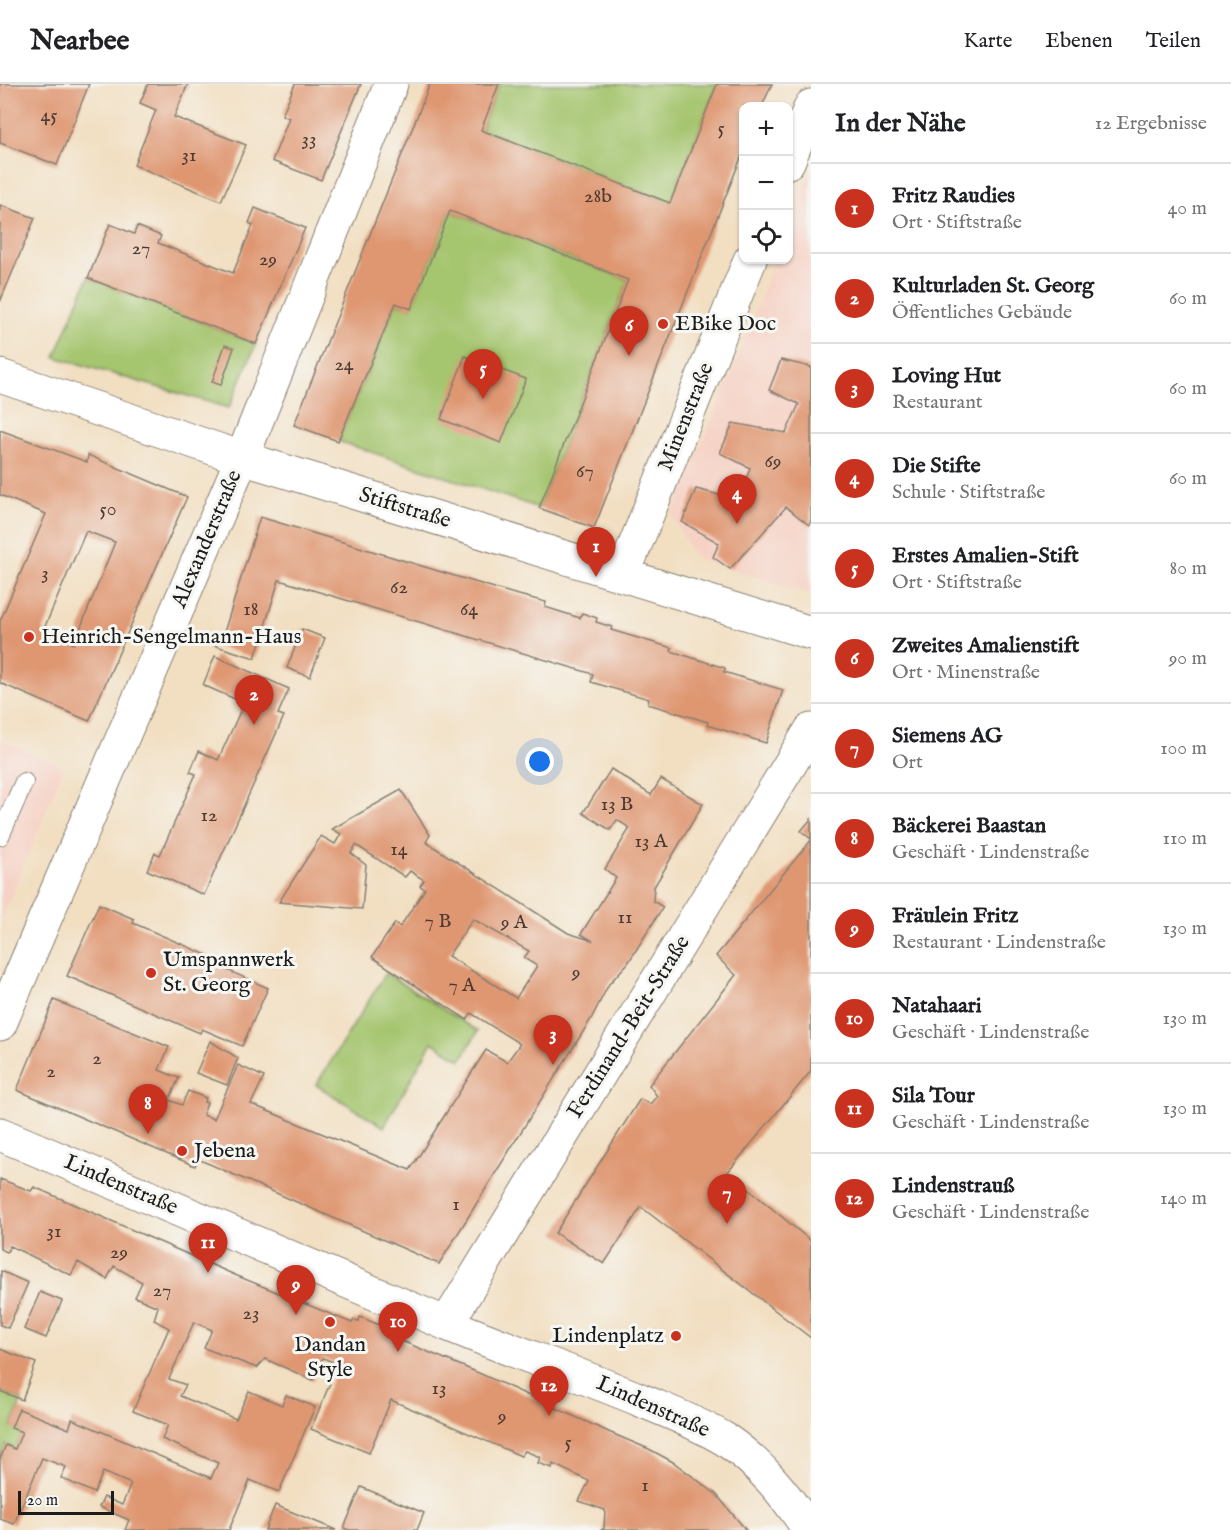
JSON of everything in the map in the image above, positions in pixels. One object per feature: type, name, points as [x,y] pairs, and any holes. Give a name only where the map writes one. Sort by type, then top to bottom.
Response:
[{"type":"street","name":"Alexanderstraße","points":[[0,1024],[242,458],[392,84]]},
{"type":"street","points":[[791,156],[811,106]]},
{"type":"street","name":"Minenstraße","points":[[623,575],[748,264]]},
{"type":"street","name":"Stiftstraße","points":[[0,376],[242,458],[811,633]]},
{"type":"street","name":"Ferdinand-Beit-Straße","points":[[447,1323],[811,730]]},
{"type":"street","name":"Lindenstraße","points":[[0,1134],[447,1323],[697,1424],[749,1457],[789,1500],[809,1530]]},
{"type":"lane","points":[[0,836],[24,782]]},
{"type":"shaded area","points":[[811,171],[811,594],[701,560],[692,553],[672,515],[737,360],[773,264],[793,264],[793,215]]},
{"type":"shaded area","points":[[0,740],[64,767],[0,923]]},
{"type":"green space","points":[[499,84],[717,84],[670,203],[481,130]]},
{"type":"green space","points":[[450,211],[628,280],[539,508],[338,441],[396,303],[411,308]]},
{"type":"green space","points":[[88,278],[256,344],[229,408],[55,357]]},
{"type":"green space","points":[[386,973],[478,1031],[461,1060],[432,1042],[384,1127],[316,1085]]},
{"type":"green space","points":[[0,1391],[22,1400],[11,1427],[22,1432],[15,1449],[6,1445],[0,1459]]},
{"type":"building","points":[[0,84],[89,84],[57,165],[0,143]]},
{"type":"building","points":[[148,84],[188,84],[174,117],[246,145],[221,201],[134,165],[156,110],[140,103]]},
{"type":"building","points":[[295,84],[361,84],[321,180],[272,161],[289,118],[282,115]]},
{"type":"building","points":[[430,84],[499,84],[481,130],[670,203],[717,84],[772,84],[764,102],[739,102],[739,163],[594,528],[539,508],[628,280],[450,211],[411,309],[396,303],[338,441],[294,425]]},
{"type":"building","points":[[0,205],[35,218],[0,302]]},
{"type":"building","points":[[255,208],[305,228],[256,344],[88,278],[110,224],[134,234],[137,226],[161,236],[158,243],[233,273],[253,225],[249,223]]},
{"type":"building","points":[[225,345],[234,348],[221,385],[212,382]]},
{"type":"building","points":[[465,356],[526,379],[501,443],[441,419]]},
{"type":"building","points":[[781,360],[811,367],[811,520],[809,525],[786,507],[730,569],[713,557],[719,543],[682,522],[696,489],[739,500],[750,468],[720,453],[733,423],[786,433],[799,404],[769,390]]},
{"type":"building","points":[[0,430],[87,462],[88,455],[187,497],[89,721],[0,683],[0,621],[46,514],[0,495]],"holes":[[[86,531],[115,542],[74,644],[43,631]]]},
{"type":"building","points":[[260,517],[546,602],[545,607],[580,618],[582,613],[597,618],[596,622],[612,627],[611,630],[672,648],[671,651],[725,668],[724,672],[783,690],[766,743],[648,704],[649,699],[591,682],[593,674],[279,580],[255,658],[213,645],[216,638],[222,639]]},
{"type":"building","points":[[302,629],[325,638],[310,677],[287,668]]},
{"type":"building","points":[[215,656],[289,689],[278,714],[284,716],[204,895],[147,870],[155,853],[160,855],[196,774],[190,772],[199,751],[218,760],[244,703],[203,685]]},
{"type":"building","points":[[611,769],[651,795],[661,779],[703,804],[654,887],[653,901],[663,907],[628,963],[609,984],[591,1019],[439,1264],[198,1159],[195,1166],[17,1090],[54,1000],[169,1047],[159,1070],[179,1078],[169,1100],[182,1105],[188,1091],[206,1098],[204,1102],[207,1103],[203,1115],[214,1119],[238,1065],[264,1077],[251,1104],[410,1170],[486,1050],[507,1062],[520,1044],[471,1013],[467,1020],[372,957],[395,923],[400,927],[425,889],[420,886],[424,880],[410,871],[405,877],[356,845],[351,853],[366,865],[362,909],[279,902],[321,836],[335,844],[341,834],[332,829],[401,790],[430,835],[426,842],[568,933],[593,941],[581,934],[616,878],[605,869],[630,828],[617,820],[610,830],[583,813]],"holes":[[[473,919],[529,951],[524,958],[537,966],[516,998],[448,956]]]},
{"type":"building","points":[[811,819],[811,839],[801,831]]},
{"type":"building","points":[[811,840],[811,1071],[728,1172],[811,1241],[811,1338],[641,1207],[604,1264],[555,1233],[640,1099],[650,1104],[657,1096],[649,1085],[736,975],[716,956]]},
{"type":"building","name":"Umspannwerk St. Georg","points":[[99,904],[134,919],[133,923],[230,965],[227,970],[268,988],[242,1046],[202,1029],[200,1033],[67,976]]},
{"type":"building","points":[[210,1041],[238,1058],[227,1085],[196,1073]]},
{"type":"building","points":[[0,1179],[31,1191],[34,1187],[235,1275],[352,1323],[354,1320],[359,1321],[360,1317],[392,1330],[390,1336],[649,1449],[673,1462],[716,1494],[746,1530],[601,1530],[604,1528],[605,1510],[579,1501],[589,1481],[553,1464],[552,1468],[538,1463],[540,1457],[525,1451],[521,1456],[391,1400],[369,1453],[311,1429],[338,1364],[323,1358],[313,1380],[265,1359],[257,1368],[204,1348],[212,1330],[194,1322],[169,1379],[186,1385],[180,1396],[236,1419],[249,1391],[282,1405],[286,1395],[315,1407],[279,1492],[250,1480],[229,1530],[125,1530],[129,1520],[99,1507],[104,1497],[122,1505],[131,1484],[103,1472],[94,1493],[61,1478],[66,1467],[42,1458],[14,1524],[0,1519],[0,1459],[6,1445],[15,1449],[22,1432],[11,1428],[19,1409],[69,1429],[72,1419],[211,1478],[218,1463],[162,1439],[168,1425],[133,1411],[169,1328],[154,1320],[158,1307],[135,1297],[142,1282],[114,1266],[107,1279],[78,1262],[71,1275],[10,1246],[7,1252],[0,1249]]},
{"type":"building","points":[[1,1271],[28,1283],[8,1328],[0,1325]]},
{"type":"building","points":[[40,1292],[62,1301],[46,1338],[24,1329]]},
{"type":"building","points":[[0,1349],[36,1363],[22,1400],[0,1391]]},
{"type":"building","points":[[361,1487],[424,1513],[417,1530],[349,1530],[344,1528]]},
{"type":"building","points":[[275,1505],[336,1530],[265,1530]]},
{"type":"place","name":"EBike Doc","points":[[663,324]]},
{"type":"place","name":"Zweites Amalienstift","points":[[629,356]]},
{"type":"place","name":"Erstes Amalien-Stift","points":[[483,399]]},
{"type":"place","name":"Die Stifte","points":[[737,524]]},
{"type":"place","name":"Fritz Raudies","points":[[596,577]]},
{"type":"place","name":"Heinrich-Sengelmann-Haus","points":[[29,637]]},
{"type":"place","name":"Kulturladen St. Georg","points":[[254,725]]},
{"type":"place","name":"Umspannwerk St. Georg","points":[[151,973]]},
{"type":"place","name":"Loving Hut","points":[[553,1065]]},
{"type":"place","name":"Bäckerei Baastan","points":[[148,1134]]},
{"type":"place","name":"Jebena","points":[[182,1151]]},
{"type":"place","name":"Siemens AG","points":[[727,1224]]},
{"type":"place","name":"Sila Tour","points":[[208,1273]]},
{"type":"place","name":"Fräulein Fritz","points":[[296,1315]]},
{"type":"place","name":"Dandan Style","points":[[330,1322]]},
{"type":"place","name":"Lindenplatz","points":[[676,1336]]},
{"type":"place","name":"Natahaari","points":[[398,1352]]},
{"type":"place","name":"Lindenstrauß","points":[[549,1416]]}]
